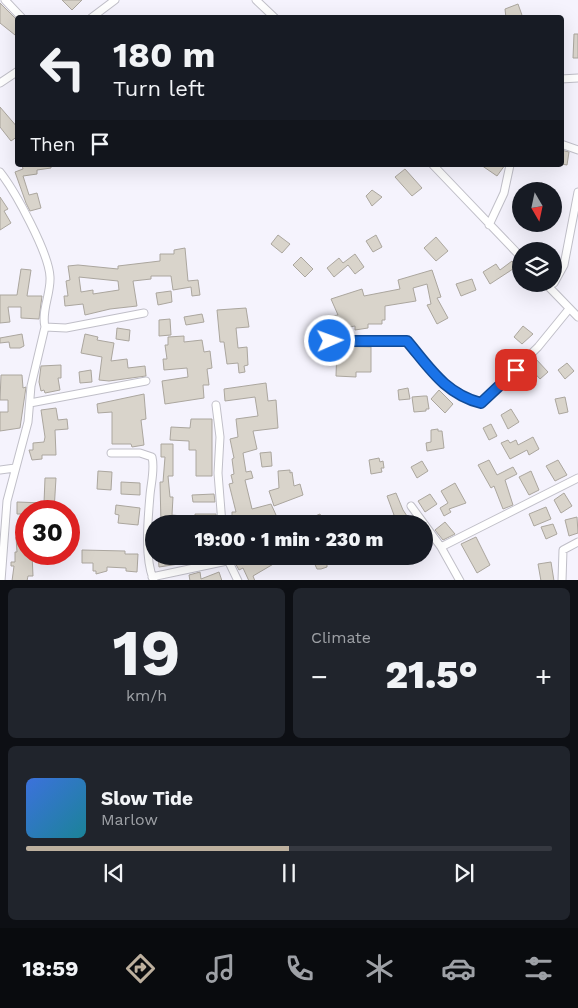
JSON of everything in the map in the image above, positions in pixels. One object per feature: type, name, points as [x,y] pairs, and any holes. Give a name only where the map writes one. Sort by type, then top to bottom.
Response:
[{"type":"street","points":[[5,0],[19,15]]},
{"type":"street","points":[[95,15],[115,0]]},
{"type":"street","points":[[256,0],[272,15]]},
{"type":"street","points":[[0,83],[15,73]]},
{"type":"street","points":[[564,79],[578,78]]},
{"type":"street","points":[[564,145],[578,150]]},
{"type":"street","points":[[435,167],[512,248]]},
{"type":"street","points":[[489,225],[504,193],[510,167]]},
{"type":"street","points":[[0,172],[42,249],[50,276],[49,295],[43,320],[44,327],[31,386],[28,422],[15,468],[6,514],[4,566],[1,580]]},
{"type":"street","points":[[562,268],[578,192]]},
{"type":"street","points":[[556,292],[578,317]]},
{"type":"street","points":[[330,341],[407,341],[435,377],[468,400],[481,403],[538,347],[569,308]]},
{"type":"street","points":[[44,327],[66,328],[144,313]]},
{"type":"street","points":[[30,403],[146,381]]},
{"type":"street","points":[[216,405],[220,438],[218,473],[221,515]]},
{"type":"street","points":[[111,452],[140,453],[152,457],[154,464],[150,496],[148,561],[153,579],[202,565]]},
{"type":"street","points":[[0,470],[15,468]]},
{"type":"street","points":[[441,547],[577,480]]},
{"type":"street","points":[[411,506],[441,547],[460,580]]},
{"type":"street","points":[[562,580],[563,550],[578,542]]},
{"type":"street","points":[[230,565],[238,580]]},
{"type":"building","points":[[62,0],[82,0],[72,10]]},
{"type":"building","points":[[0,3],[15,18],[15,35],[0,23]]},
{"type":"building","points":[[518,4],[522,15],[506,15],[505,9]]},
{"type":"building","points":[[574,34],[578,34],[578,58],[573,58]]},
{"type":"building","points":[[0,107],[15,124],[15,138],[11,141],[0,127]]},
{"type":"building","points":[[564,151],[569,152],[567,165],[564,164]]},
{"type":"building","points":[[22,167],[51,167],[37,170],[37,174],[23,176],[29,195],[37,193],[41,208],[30,211],[26,203],[15,172],[23,169]]},
{"type":"building","points":[[484,167],[504,167],[497,176]]},
{"type":"building","points":[[405,169],[422,188],[412,196],[395,177]]},
{"type":"building","points":[[372,190],[382,197],[372,206],[366,196]]},
{"type":"building","points":[[0,197],[8,209],[4,211],[11,223],[0,230]]},
{"type":"building","points":[[278,235],[290,244],[282,253],[271,244]]},
{"type":"building","points":[[376,235],[382,247],[373,252],[366,241]]},
{"type":"building","points":[[436,237],[448,251],[436,261],[424,248]]},
{"type":"building","points":[[185,248],[188,281],[198,280],[200,295],[192,296],[191,287],[173,290],[171,276],[151,276],[151,279],[133,281],[137,306],[110,309],[85,315],[83,304],[65,306],[64,296],[68,296],[66,281],[70,280],[68,266],[78,265],[118,269],[118,266],[160,261],[160,254],[174,254],[174,250]],"holes":[[[79,277],[118,281],[119,290],[93,294],[93,290],[81,292]]]},
{"type":"building","points":[[355,254],[364,267],[355,274],[348,265],[334,277],[327,268],[339,258],[343,263]]},
{"type":"building","points":[[301,257],[313,269],[305,277],[293,265]]},
{"type":"building","points":[[512,261],[512,270],[490,284],[483,272],[496,264],[500,270]]},
{"type":"building","points":[[21,269],[31,270],[27,296],[42,296],[39,319],[21,318],[21,307],[8,307],[10,322],[0,323],[0,295],[17,295]]},
{"type":"building","points":[[432,270],[441,297],[437,298],[448,318],[437,324],[427,305],[431,304],[427,284],[413,288],[416,301],[385,306],[385,320],[382,320],[382,324],[368,324],[368,328],[355,330],[355,326],[332,330],[329,317],[338,315],[331,299],[362,289],[364,296],[400,289],[398,280]]},
{"type":"building","points":[[472,279],[476,290],[461,296],[456,284]]},
{"type":"building","points":[[171,291],[172,302],[158,305],[156,293]]},
{"type":"building","points":[[246,308],[249,327],[236,328],[238,348],[247,347],[248,365],[244,366],[245,372],[239,373],[238,363],[227,364],[224,342],[220,342],[217,310]]},
{"type":"building","points":[[202,314],[204,322],[186,325],[184,317]]},
{"type":"building","points":[[170,319],[171,335],[159,336],[159,320]]},
{"type":"building","points":[[523,326],[533,334],[522,344],[514,337]]},
{"type":"building","points":[[117,328],[130,330],[129,341],[116,339]]},
{"type":"building","points":[[22,334],[24,346],[20,348],[10,348],[9,342],[0,343],[0,338]]},
{"type":"building","points":[[85,334],[98,337],[97,340],[114,343],[111,361],[127,359],[128,368],[145,366],[146,376],[109,381],[99,380],[102,357],[81,353]]},
{"type":"building","points":[[184,336],[184,342],[202,340],[204,352],[210,351],[212,368],[207,369],[209,385],[203,385],[204,398],[165,404],[162,381],[188,377],[187,368],[164,370],[163,359],[167,359],[165,345],[168,345],[168,337]]},
{"type":"building","points":[[337,346],[371,347],[371,372],[356,372],[356,377],[336,376]]},
{"type":"building","points":[[535,358],[548,372],[540,379],[527,365]]},
{"type":"building","points":[[567,363],[574,371],[565,379],[558,370]]},
{"type":"building","points":[[61,365],[61,378],[58,378],[60,390],[45,393],[44,390],[41,391],[39,382],[41,366]]},
{"type":"building","points":[[91,370],[92,382],[80,383],[79,372]]},
{"type":"building","points":[[1,375],[22,375],[23,388],[26,387],[20,428],[0,431],[0,412],[8,412],[8,400],[0,400]]},
{"type":"building","points":[[266,383],[268,401],[276,400],[278,428],[253,431],[257,449],[243,453],[246,472],[251,471],[253,478],[245,480],[252,509],[271,504],[276,515],[232,515],[232,512],[236,512],[229,484],[233,483],[231,475],[234,474],[232,459],[234,458],[230,439],[238,437],[236,419],[258,416],[255,397],[225,401],[224,389]]},
{"type":"building","points":[[408,388],[410,399],[399,400],[398,390]]},
{"type":"building","points":[[439,390],[453,404],[445,413],[431,399]]},
{"type":"building","points":[[144,394],[146,419],[141,420],[144,445],[132,447],[131,444],[112,444],[112,412],[98,413],[97,404]]},
{"type":"building","points":[[427,396],[429,409],[414,412],[412,397]]},
{"type":"building","points":[[565,397],[568,412],[559,414],[555,399]]},
{"type":"building","points":[[56,408],[58,420],[67,419],[68,429],[55,430],[56,455],[42,455],[42,459],[32,460],[29,450],[33,450],[33,443],[44,442],[45,437],[41,410]]},
{"type":"building","points":[[511,409],[519,422],[508,429],[501,415]]},
{"type":"building","points":[[191,419],[212,419],[212,476],[196,476],[196,450],[189,450],[189,441],[170,440],[171,427],[190,428]]},
{"type":"building","points":[[491,424],[497,436],[489,440],[483,428]]},
{"type":"building","points":[[438,429],[438,431],[442,431],[444,448],[427,451],[426,443],[431,442],[431,430]]},
{"type":"building","points":[[533,437],[539,449],[529,455],[527,450],[510,459],[501,443],[508,440],[510,443],[516,440],[518,445]]},
{"type":"building","points":[[161,444],[173,444],[173,476],[168,476],[170,497],[173,497],[172,515],[161,515],[160,482],[163,482],[165,457],[161,457]]},
{"type":"building","points":[[271,452],[272,466],[262,467],[260,453]]},
{"type":"building","points":[[379,458],[380,462],[383,461],[384,468],[381,468],[382,472],[371,474],[369,460]]},
{"type":"building","points":[[489,460],[497,475],[513,467],[517,474],[505,480],[513,505],[503,509],[494,486],[491,488],[478,465]]},
{"type":"building","points":[[558,460],[567,475],[555,481],[546,466]]},
{"type":"building","points":[[422,461],[428,471],[417,478],[411,467]]},
{"type":"building","points":[[290,470],[294,486],[300,484],[303,495],[274,506],[269,491],[279,488],[278,471]]},
{"type":"building","points":[[98,471],[112,472],[111,490],[97,489]]},
{"type":"building","points":[[531,471],[539,490],[529,495],[519,477]]},
{"type":"building","points":[[45,478],[56,478],[55,500],[44,500]]},
{"type":"building","points":[[121,482],[140,483],[140,495],[121,494]]},
{"type":"building","points":[[455,483],[466,503],[449,509],[451,512],[444,516],[440,508],[448,503],[441,491]]},
{"type":"building","points":[[396,493],[406,515],[394,515],[387,496]]},
{"type":"building","points":[[564,493],[572,506],[561,513],[554,500]]},
{"type":"building","points":[[214,494],[215,502],[193,502],[192,495]]},
{"type":"building","points":[[430,494],[437,504],[425,512],[418,501]]},
{"type":"building","points":[[116,505],[140,508],[138,525],[118,523],[119,515],[115,514]]},
{"type":"building","points":[[546,507],[551,519],[534,526],[529,514]]},
{"type":"building","points":[[216,514],[216,515],[195,515]]},
{"type":"building","points":[[577,517],[578,533],[569,536],[565,520]]},
{"type":"building","points":[[445,522],[455,534],[443,540],[435,530]]},
{"type":"building","points":[[553,524],[557,534],[546,539],[541,527]]},
{"type":"building","points":[[476,537],[490,565],[477,573],[461,544]]},
{"type":"building","points":[[82,550],[125,551],[125,554],[138,554],[137,572],[126,571],[126,568],[107,567],[107,571],[96,574],[96,571],[93,571],[93,563],[82,563]]},
{"type":"building","points":[[11,562],[15,562],[15,565],[32,565],[33,576],[28,576],[27,580],[12,580],[14,566],[11,566]]},
{"type":"building","points":[[551,562],[554,580],[541,580],[538,564]]},
{"type":"building","points":[[236,565],[272,565],[253,576],[255,580],[249,580],[243,568],[239,570]]},
{"type":"building","points":[[315,565],[327,565],[327,567],[317,569]]},
{"type":"building","points":[[200,572],[201,579],[219,572],[222,580],[190,580],[189,575]]},
{"type":"route","points":[[330,341],[407,341],[435,377],[468,400],[481,403],[516,370]]}]
